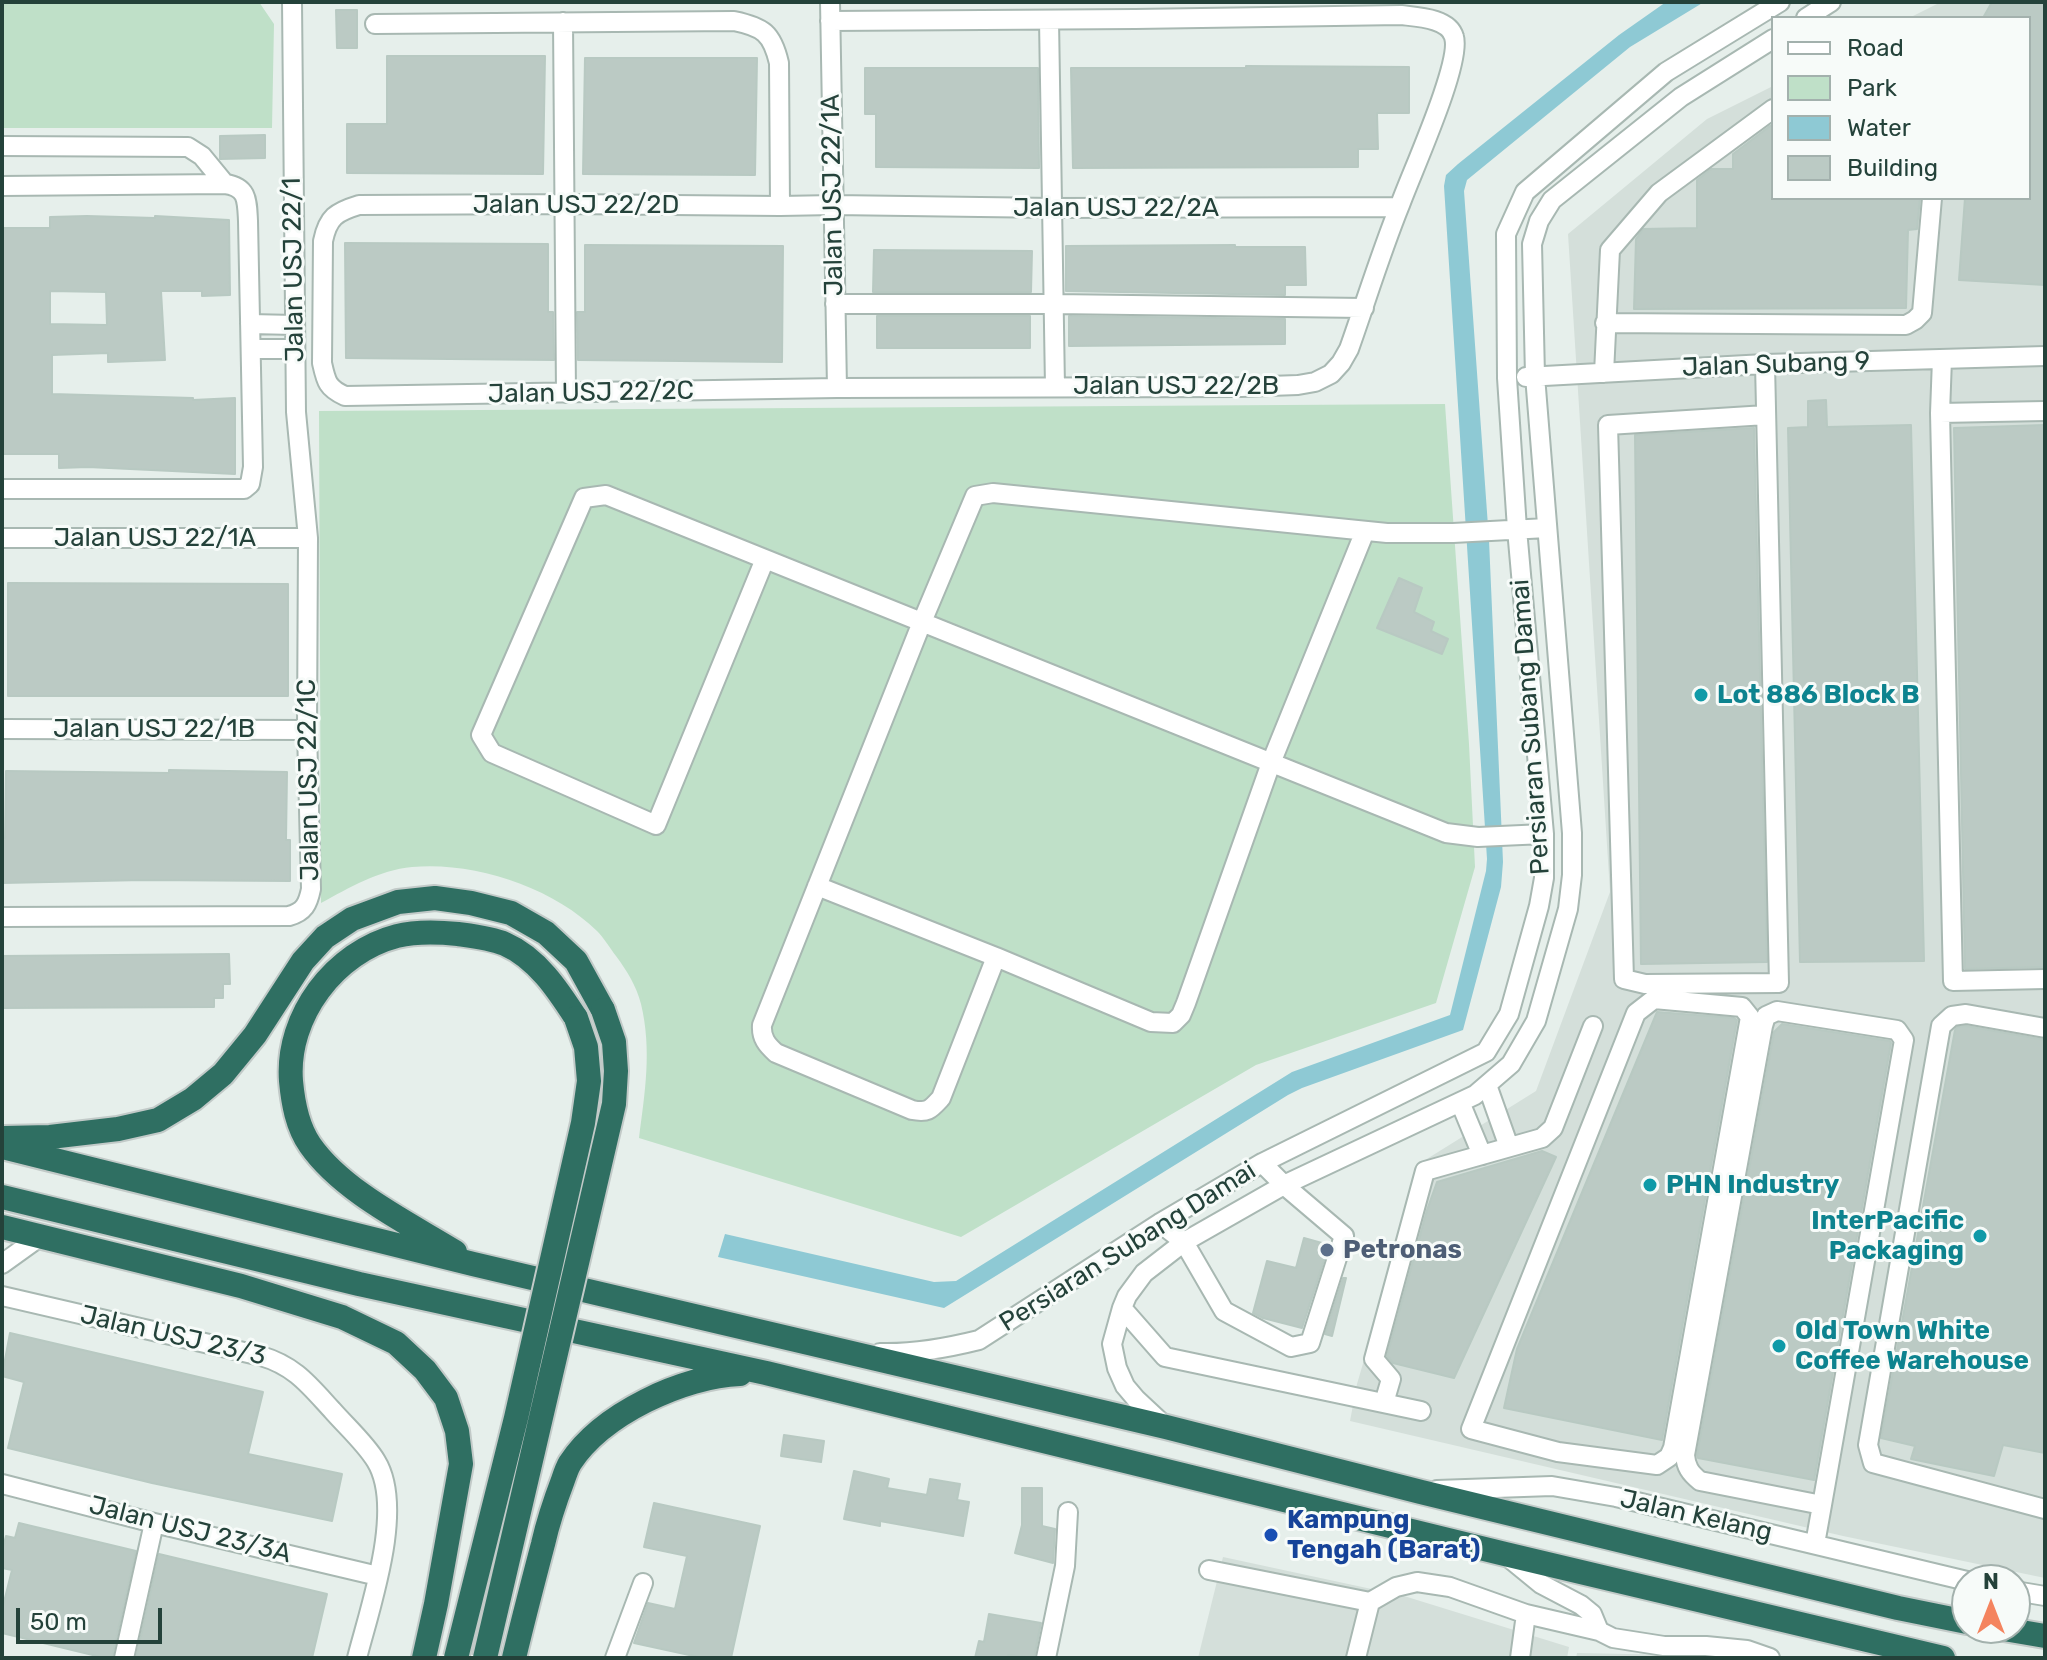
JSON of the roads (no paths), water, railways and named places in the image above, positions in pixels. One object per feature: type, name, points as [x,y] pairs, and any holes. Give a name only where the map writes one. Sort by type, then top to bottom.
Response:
[{"type":"highway","points":[[2,1138],[50,1137],[118,1129],[158,1120],[193,1099],[223,1074],[255,1035],[303,961],[325,937],[352,919],[398,902],[435,898],[511,913],[546,933],[576,961],[603,1010],[614,1042],[614,1104],[485,1658]]},
{"type":"highway","points":[[456,1658],[519,1403],[583,1123],[589,1081],[586,1047],[576,1018],[558,990],[534,964],[506,944],[471,935],[434,932],[397,936],[360,951],[331,974],[310,1003],[296,1033],[290,1068],[293,1106],[309,1144],[356,1192],[473,1264]]},
{"type":"highway","points":[[2,1147],[473,1264],[1166,1427],[1421,1492],[1951,1619]]},
{"type":"highway","points":[[2,1197],[359,1284],[766,1373],[1943,1658]]},
{"type":"highway","points":[[2,1227],[241,1286],[342,1317],[396,1343],[425,1370],[446,1398],[457,1431],[461,1464],[424,1658]]},
{"type":"highway","points":[[241,1286],[359,1284]]},
{"type":"highway","points":[[514,1658],[551,1511],[569,1464],[591,1439],[622,1414],[687,1383],[720,1375],[766,1373]]},
{"type":"street","name":"Jalan USJ 22/1","points":[[292,2],[295,349],[298,444],[308,538]]},
{"type":"street","points":[[1809,16],[1831,2]]},
{"type":"street","points":[[830,11],[1049,20],[1055,387]]},
{"type":"street","name":"Jalan USJ 22/1A","points":[[830,11],[837,388]]},
{"type":"street","name":"Persiaran Subang Damai","points":[[849,1352],[894,1354],[979,1340],[1160,1223],[1262,1163],[1486,1052],[1509,1014],[1544,878],[1544,834],[1510,530],[1506,234],[1525,192],[1666,72],[1769,11]]},
{"type":"street","name":"Jalan USJ 22/2B","points":[[837,388],[1241,387],[1315,382],[1331,374],[1341,363],[1349,349],[1433,121],[1455,51],[1453,33],[1449,28],[1430,19],[1401,15],[1049,20]]},
{"type":"street","points":[[375,24],[734,21],[753,25],[766,33],[775,46],[779,63],[780,206]]},
{"type":"street","points":[[563,22],[566,393]]},
{"type":"street","name":"Persiaran Subang Damai","points":[[1166,1427],[1125,1386],[1112,1344],[1127,1296],[1144,1273],[1184,1242],[1284,1185],[1475,1095],[1511,1064],[1536,1021],[1568,909],[1572,833],[1535,376],[1532,244],[1539,221],[1552,200],[1681,97],[1771,40]]},
{"type":"street","points":[[1604,373],[1610,250],[1659,193],[1771,110]]},
{"type":"street","points":[[2,146],[188,147],[202,156],[225,184]]},
{"type":"street","points":[[2,186],[225,184],[240,189],[247,202],[253,467],[250,484],[244,489],[2,489]]},
{"type":"street","points":[[1605,323],[1906,325],[1922,313],[1932,200]]},
{"type":"street","name":"Jalan USJ 22/2D","points":[[345,396],[331,390],[322,363],[323,241],[326,226],[344,209],[359,205],[834,205]]},
{"type":"street","name":"Jalan USJ 22/2A","points":[[834,205],[1399,207]]},
{"type":"street","points":[[835,304],[1364,308]]},
{"type":"street","points":[[250,324],[295,325]]},
{"type":"street","points":[[251,349],[295,349]]},
{"type":"street","name":"Jalan Subang 9","points":[[1507,378],[1765,364],[2045,356]]},
{"type":"street","points":[[1942,359],[1940,413],[1953,981],[2045,979]]},
{"type":"street","points":[[1765,364],[1779,983],[1645,984],[1624,979],[1608,425],[1766,415]]},
{"type":"street","name":"Jalan USJ 22/2C","points":[[345,396],[837,388]]},
{"type":"street","points":[[1940,413],[2045,411]]},
{"type":"street","points":[[996,957],[941,1098],[931,1110],[912,1110],[776,1053],[765,1043],[761,1032],[922,622],[975,496],[982,493],[1387,533],[1547,528]]},
{"type":"street","points":[[765,559],[656,825],[492,753],[481,735],[584,498],[606,495],[1446,833],[1478,837],[1544,834]]},
{"type":"street","points":[[817,886],[1151,1022],[1173,1023],[1186,1003],[1271,763],[1365,531]]},
{"type":"street","name":"Jalan USJ 22/1A","points":[[2,538],[308,538]]},
{"type":"street","name":"Jalan USJ 22/1C","points":[[2,917],[289,916],[300,913],[309,900],[311,889],[307,730],[308,538]]},
{"type":"street","name":"Jalan USJ 22/1B","points":[[2,729],[307,730]]},
{"type":"street","points":[[1654,999],[1742,1007],[1750,1017],[1673,1448],[1669,1457],[1657,1465],[1558,1452],[1471,1429],[1636,1013],[1654,999]]},
{"type":"street","points":[[1815,1544],[1822,1505],[1904,1040],[1897,1030],[1777,1011],[1766,1016],[1763,1026],[1685,1455],[1686,1465],[1700,1481],[1822,1505]]},
{"type":"street","points":[[2045,1028],[1966,1014],[1952,1016],[1941,1026],[1868,1445],[1873,1463],[2045,1509]]},
{"type":"street","points":[[1384,1403],[1391,1379],[1374,1359],[1425,1171],[1542,1138],[1553,1128],[1593,1026]]},
{"type":"street","points":[[1487,1085],[1509,1147]]},
{"type":"street","points":[[1460,1102],[1482,1155]]},
{"type":"street","points":[[1160,1223],[1184,1242],[1224,1311],[1291,1347],[1310,1343],[1344,1236],[1262,1163]]},
{"type":"street","points":[[2,1264],[41,1236]]},
{"type":"street","name":"Jalan USJ 23/3","points":[[2,1296],[277,1360],[299,1374],[376,1461],[383,1477],[388,1505],[386,1533],[357,1658]]},
{"type":"street","points":[[1122,1308],[1165,1357],[1421,1411]]},
{"type":"street","points":[[1552,1486],[1558,1452]]},
{"type":"street","name":"Jalan USJ 23/3A","points":[[2,1484],[378,1576]]},
{"type":"street","name":"Jalan Kelang","points":[[1421,1492],[1552,1486],[1616,1497],[1951,1577]]},
{"type":"street","points":[[1046,1658],[1065,1566],[1068,1512]]},
{"type":"street","points":[[124,1658],[154,1523]]},
{"type":"street","points":[[1505,1554],[1541,1584],[1592,1614],[1599,1631]]},
{"type":"street","points":[[1209,1570],[1370,1602],[1396,1587],[1417,1582],[1450,1587],[1526,1614],[1599,1631],[1613,1638],[1664,1646],[1747,1650],[1770,1658]]},
{"type":"street","points":[[615,1658],[643,1583]]},
{"type":"street","points":[[1356,1658],[1370,1602]]},
{"type":"street","points":[[1520,1658],[1526,1614]]},
{"type":"water","points":[[1666,2],[1704,2],[1630,47],[1467,180],[1464,191],[1489,540],[1503,862],[1501,887],[1463,1030],[1288,1095],[944,1308],[718,1257],[725,1234],[934,1282],[956,1281],[1292,1072],[1450,1015],[1487,859],[1444,186],[1446,175],[1619,35]]},
{"type":"place","name":"Lot 886 Block B","points":[[1701,695]]},
{"type":"place","name":"PHN Industry","points":[[1650,1185]]},
{"type":"place","name":"InterPacific Packaging","points":[[1980,1236]]},
{"type":"place","name":"Petronas","points":[[1327,1250]]},
{"type":"place","name":"Old Town White Coffee Warehouse","points":[[1779,1346]]},
{"type":"place","name":"Kampung Tengah (Barat)","points":[[1271,1535]]}]
